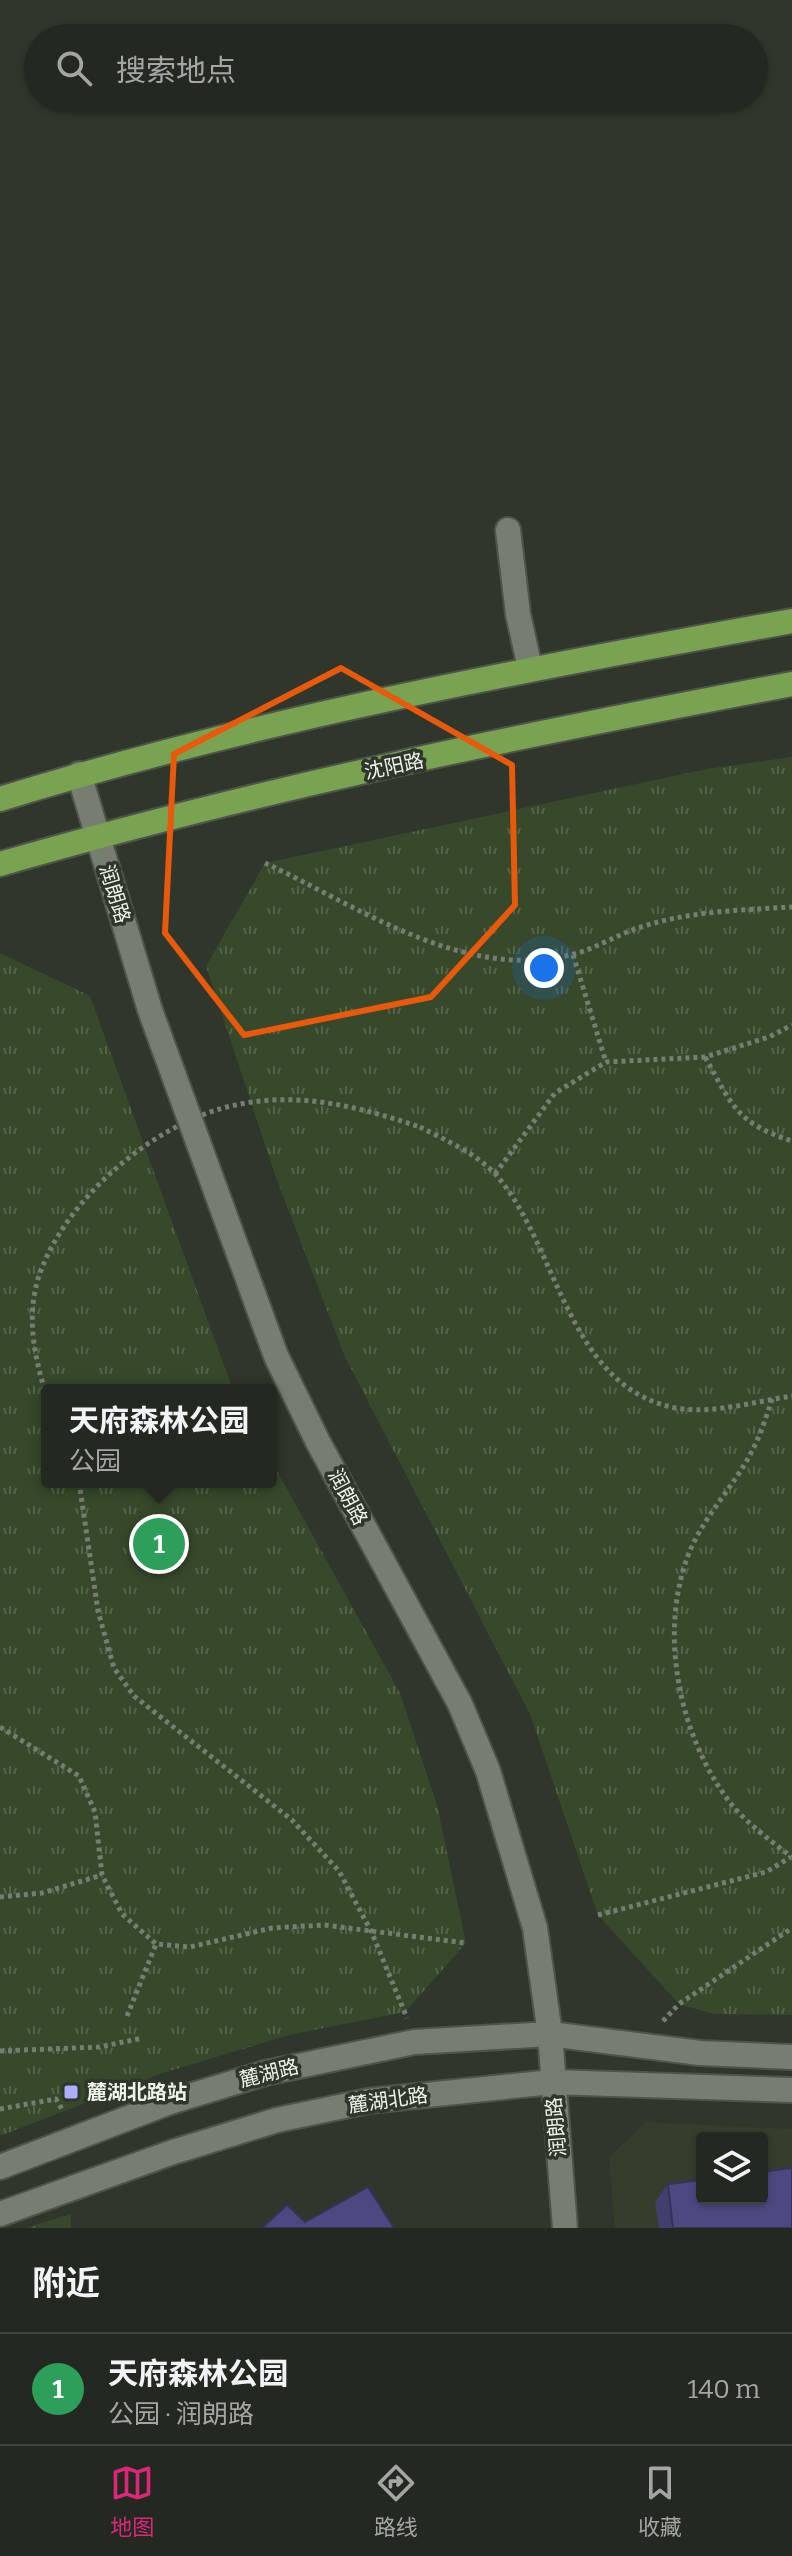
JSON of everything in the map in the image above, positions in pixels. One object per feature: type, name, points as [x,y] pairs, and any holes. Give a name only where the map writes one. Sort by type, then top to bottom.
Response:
[{"type":"main road","points":[[0,799],[79,774],[530,668],[792,621]]},
{"type":"main road","name":"沈阳路","points":[[0,864],[250,797],[627,715],[792,684]]},
{"type":"street","points":[[508,530],[518,614],[530,668]]},
{"type":"street","name":"润朗路","points":[[79,774],[150,1010],[276,1356],[318,1442],[460,1704],[488,1771],[535,1928],[550,2034],[565,2228]]},
{"type":"street","points":[[550,2034],[700,2053],[792,2057]]},
{"type":"street","name":"麓湖路","points":[[0,2167],[170,2102],[265,2073],[414,2042],[550,2034]]},
{"type":"street","name":"麓湖北路","points":[[0,2214],[173,2152],[277,2120],[368,2101],[552,2082],[792,2090]]},
{"type":"path","points":[[265,863],[325,891],[377,922],[442,946],[513,960],[573,955],[642,927],[691,915],[792,907]]},
{"type":"path","points":[[573,955],[606,1062]]},
{"type":"path","points":[[495,1174],[555,1093],[606,1062],[705,1057],[769,1037],[792,1025]]},
{"type":"path","points":[[705,1057],[737,1113],[758,1130],[792,1141]]},
{"type":"path","points":[[43,1384],[34,1357],[32,1319],[38,1280],[58,1234],[93,1191],[129,1157],[183,1123],[234,1105],[285,1099],[356,1108],[420,1127],[456,1146],[495,1174],[522,1213],[590,1349],[617,1379],[646,1400],[684,1409],[792,1396]]},
{"type":"path","points":[[598,1915],[766,1872],[791,1857],[733,1806],[700,1756],[680,1691],[673,1640],[686,1562],[711,1510],[754,1447],[772,1399]]},
{"type":"path","points":[[80,1488],[98,1611],[114,1668],[134,1696],[292,1820],[339,1871],[372,1933],[414,2042]]},
{"type":"path","points":[[0,1727],[79,1776],[95,1812],[102,1875],[122,1914],[156,1944],[190,1947],[272,1928],[324,1925],[466,1943]]},
{"type":"path","points":[[0,1897],[42,1893],[102,1875]]},
{"type":"path","points":[[641,2045],[679,2004],[792,1928]]},
{"type":"path","points":[[127,2016],[156,1944]]},
{"type":"path","points":[[0,2051],[99,2047],[143,2038]]},
{"type":"path","points":[[0,2109],[56,2099],[63,2111]]},
{"type":"highlighted area","points":[[341,668],[512,765],[515,905],[431,997],[244,1035],[165,933],[174,754]]},
{"type":"shaded area","points":[[646,2122],[792,2129],[792,2228],[615,2228],[609,2157]]},
{"type":"green space","points":[[792,757],[792,2015],[714,2014],[679,2004],[598,1915],[530,1714],[345,1357],[275,1175],[206,966],[265,863],[707,769]]},
{"type":"green space","points":[[0,953],[90,996],[231,1384],[41,1384],[41,1488],[277,1488],[277,1471],[400,1693],[437,1805],[466,1943],[405,2012],[289,2035],[160,2074],[0,2136]]},
{"type":"green space","points":[[71,2214],[71,2228],[26,2228]]},
{"type":"building","points":[[792,2168],[792,2228],[673,2228],[668,2184],[696,2181],[696,2204],[768,2204],[768,2171]]},
{"type":"building","points":[[368,2187],[394,2228],[262,2228],[287,2205],[305,2222]]},
{"type":"place","name":"天府森林公园","points":[[159,1544]]},
{"type":"place","name":"麓湖北路站","points":[[71,2092]]}]
